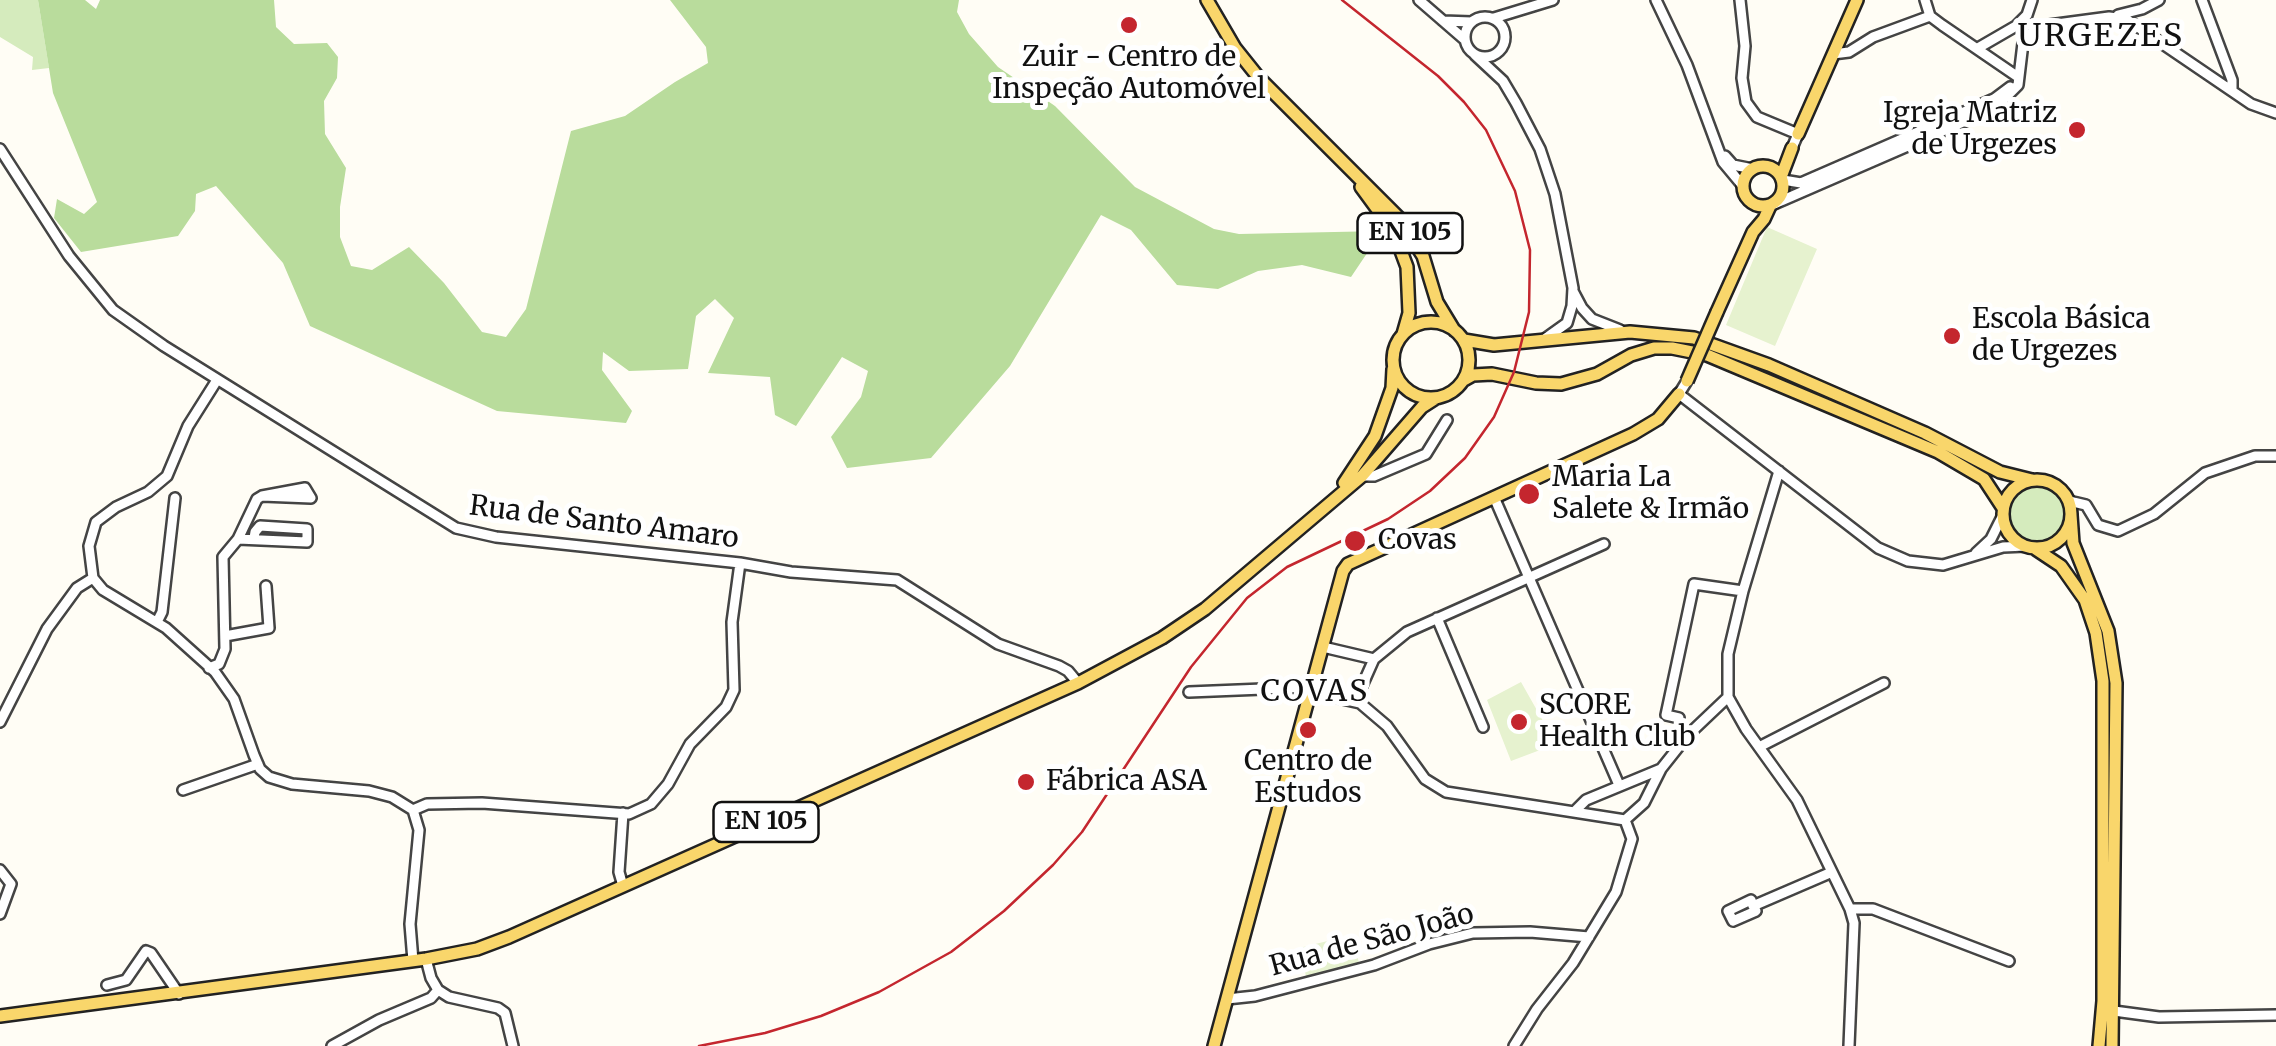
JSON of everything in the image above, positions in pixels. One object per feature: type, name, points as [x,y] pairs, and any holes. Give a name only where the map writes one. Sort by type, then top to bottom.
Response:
[{"type":"main road","name":"EN 105","points":[[1207,0],[1235,48],[1259,78],[1383,199],[1409,231],[1423,256],[1437,302],[1464,340]]},
{"type":"main road","points":[[1798,134],[1856,0]]},
{"type":"main road","points":[[1687,381],[1753,232],[1782,194],[1778,175],[1792,148]]},
{"type":"main road","name":"EN 105","points":[[1318,513],[1352,473],[1376,436],[1392,388],[1396,343],[1409,313],[1410,284],[1402,249],[1386,218],[1336,157]]},
{"type":"main road","points":[[1753,232],[1752,203],[1744,180],[1753,169],[1778,175]]},
{"type":"main road","points":[[1752,203],[1771,205]]},
{"type":"main road","points":[[1403,334],[1422,323],[1433,322],[1454,330]]},
{"type":"main road","points":[[1464,380],[1469,360],[1464,340],[1494,344],[1630,332],[1672,334],[1718,344],[1942,440],[2000,472],[2057,486],[2069,501],[2073,543],[2108,631],[2116,683],[2112,1046]]},
{"type":"main road","points":[[1464,380],[1473,375],[1492,374],[1561,384],[1597,374],[1654,348],[1697,352],[1734,364],[1938,452],[1984,479],[1995,492],[2010,534],[2061,566],[2085,600],[2096,633],[2102,681],[2099,1046]]},
{"type":"main road","points":[[1393,365],[1396,376],[1413,394],[1436,398]]},
{"type":"main road","name":"EN 105","points":[[0,1016],[420,960],[477,949],[508,938],[1078,683],[1186,622],[1362,476],[1422,407],[1447,395],[1464,380]]},
{"type":"main road","points":[[1214,1046],[1344,570],[1355,558],[1633,434],[1658,418],[1679,394]]},
{"type":"main road","points":[[2002,512],[2011,492],[2032,480]]},
{"type":"main road","points":[[2030,547],[2058,541],[2071,516]]},
{"type":"street","points":[[1419,0],[1464,39],[1503,81]]},
{"type":"street","points":[[1443,20],[1472,22],[1532,9],[1553,0]]},
{"type":"street","points":[[1656,0],[1682,51],[1723,162],[1743,186]]},
{"type":"street","points":[[1740,0],[1746,102],[1757,117],[1798,134],[1792,148]]},
{"type":"street","points":[[1925,0],[1930,16],[2018,77]]},
{"type":"street","points":[[1978,48],[2016,26],[2027,15],[2032,0]]},
{"type":"street","points":[[1771,205],[1995,108],[2018,85],[2023,44],[2036,29],[2115,16],[2158,0]]},
{"type":"street","points":[[2202,0],[2232,80],[2232,91]]},
{"type":"street","points":[[1532,9],[1505,34],[1500,70],[1546,165],[1562,223],[1572,288],[1567,323],[1544,340]]},
{"type":"street","points":[[2136,24],[2142,9]]},
{"type":"street","points":[[2027,15],[2036,29]]},
{"type":"street","points":[[1833,54],[1849,52],[1882,32],[1930,16]]},
{"type":"street","points":[[2115,16],[2136,24],[2251,104],[2276,112]]},
{"type":"street","points":[[1493,18],[1505,34]]},
{"type":"street","points":[[1464,39],[1472,22]]},
{"type":"street","points":[[1475,55],[1488,58],[1502,50]]},
{"type":"street","points":[[1778,175],[1801,183],[1994,99],[2018,77]]},
{"type":"street","points":[[1716,140],[1733,165],[1753,169]]},
{"type":"street","name":"Rua de Santo Amaro","points":[[0,149],[98,295],[133,325],[456,528],[496,537],[791,572],[898,580],[986,637],[1059,666],[1078,683]]},
{"type":"street","points":[[1572,288],[1592,319],[1630,332]]},
{"type":"street","points":[[217,380],[188,426],[166,476],[148,492],[96,522],[89,546],[93,578],[103,590],[157,622],[210,668],[234,699],[258,764],[269,777],[369,791],[392,797],[413,810],[419,830],[410,924],[420,960],[438,990],[448,997],[498,1008],[504,1013],[513,1046]]},
{"type":"street","points":[[1687,381],[1679,394],[1878,548],[1908,561],[1943,565],[2003,548],[2030,547]]},
{"type":"street","points":[[1362,476],[1374,476],[1426,454],[1447,420]]},
{"type":"street","points":[[2069,501],[2086,506],[2098,525],[2118,531],[2154,514],[2205,473],[2255,456],[2276,456]]},
{"type":"street","points":[[1779,471],[1728,654],[1728,697],[1797,800],[1850,908],[1854,923],[1849,1046]]},
{"type":"street","points":[[210,668],[224,657],[223,557],[262,496]]},
{"type":"street","points":[[1494,497],[1618,785]]},
{"type":"street","points":[[157,622],[162,612],[175,498]]},
{"type":"street","points":[[1968,558],[1992,539],[2002,512]]},
{"type":"street","points":[[238,538],[307,542],[307,529],[260,526],[254,538]]},
{"type":"street","points":[[1360,703],[1362,686],[1374,659],[1407,632],[1604,544]]},
{"type":"street","points":[[413,810],[427,804],[482,803],[623,813],[639,811],[659,798],[690,744],[731,698],[735,683],[732,622],[740,563]]},
{"type":"street","points":[[0,722],[58,612],[78,588],[93,578]]},
{"type":"street","points":[[1679,718],[1666,715],[1694,584],[1743,591]]},
{"type":"street","points":[[225,636],[268,628],[266,586]]},
{"type":"street","points":[[1437,618],[1483,727]]},
{"type":"street","points":[[1324,646],[1374,659]]},
{"type":"street","points":[[1759,747],[1884,683]]},
{"type":"street","points":[[1188,692],[1311,690],[1360,703],[1387,726],[1425,778],[1446,792],[1625,820]]},
{"type":"street","points":[[1625,820],[1644,803],[1661,768],[1688,735],[1728,697]]},
{"type":"street","points":[[184,790],[258,764]]},
{"type":"street","points":[[1575,810],[1586,800],[1661,768]]},
{"type":"street","points":[[623,813],[619,857],[623,886]]},
{"type":"street","points":[[1514,1046],[1616,892],[1632,839],[1625,820]]},
{"type":"street","points":[[0,870],[11,884],[0,914]]},
{"type":"street","points":[[1753,906],[1832,872]]},
{"type":"street","points":[[1850,908],[1873,909],[2010,961]]},
{"type":"street","name":"Rua de São João","points":[[1227,999],[1255,996],[1374,965],[1429,944],[1473,934],[1530,932],[1588,937]]},
{"type":"street","points":[[107,985],[126,980],[146,950],[179,994]]},
{"type":"street","points":[[332,1046],[432,998],[438,990]]},
{"type":"street","points":[[2114,1011],[2160,1016],[2276,1016]]},
{"type":"green space","points":[[0,0],[38,0],[49,68],[32,70],[33,57],[0,37]]},
{"type":"green space","points":[[38,0],[85,0],[96,9],[100,0],[274,0],[276,27],[294,44],[327,43],[338,57],[337,78],[324,101],[325,134],[346,168],[340,237],[351,266],[372,270],[409,247],[444,283],[482,332],[506,337],[526,309],[571,131],[625,116],[708,63],[706,47],[670,0],[959,0],[957,12],[969,34],[998,67],[1055,106],[1135,187],[1214,229],[1239,234],[1382,231],[1351,277],[1302,265],[1258,271],[1218,289],[1177,285],[1131,230],[1101,215],[1010,366],[931,458],[847,468],[831,437],[861,397],[868,371],[842,357],[796,426],[775,415],[770,377],[708,373],[734,318],[715,299],[696,316],[688,369],[629,371],[603,352],[602,370],[632,411],[626,423],[497,411],[310,326],[283,263],[216,186],[196,194],[195,211],[178,236],[81,252],[54,218],[57,199],[84,214],[97,202],[53,93]]},
{"type":"green space","points":[[1767,227],[1817,249],[1775,346],[1726,325]]},
{"type":"green space","points":[[2037,486],[2057,494],[2065,514],[2057,534],[2037,542],[2017,534],[2009,514],[2017,494]]},
{"type":"green space","name":"SCORE Health Club","points":[[1521,682],[1556,744],[1511,761],[1487,700]]},
{"type":"green space","points":[[1352,935],[1359,963],[1306,976],[1299,948]]},
{"type":"railway","points":[[699,1046],[765,1033],[879,992],[951,952],[1004,911],[1082,832],[1191,667],[1247,598],[1287,567],[1388,519],[1430,491],[1465,458],[1494,417],[1514,372],[1529,312],[1530,250],[1515,191],[1486,130],[1464,102],[1438,76],[1342,0]]},
{"type":"place","name":"Zuir - Centro de Inspeção Automóvel","points":[[1129,25]]},
{"type":"place","name":"Igreja Matriz de Urgezes","points":[[2077,130]]},
{"type":"place","name":"Escola Básica de Urgezes","points":[[1952,336]]},
{"type":"place","name":"Maria La Salete & Irmão","points":[[1529,494]]},
{"type":"place","name":"Covas","points":[[1355,541]]},
{"type":"place","name":"SCORE Health Club","points":[[1519,722]]},
{"type":"place","name":"Centro de Estudos","points":[[1308,730]]},
{"type":"place","name":"Fábrica ASA","points":[[1026,782]]},
{"type":"district","name":"URGEZES","points":[[2101,37]]},
{"type":"district","name":"COVAS","points":[[1315,693]]}]
